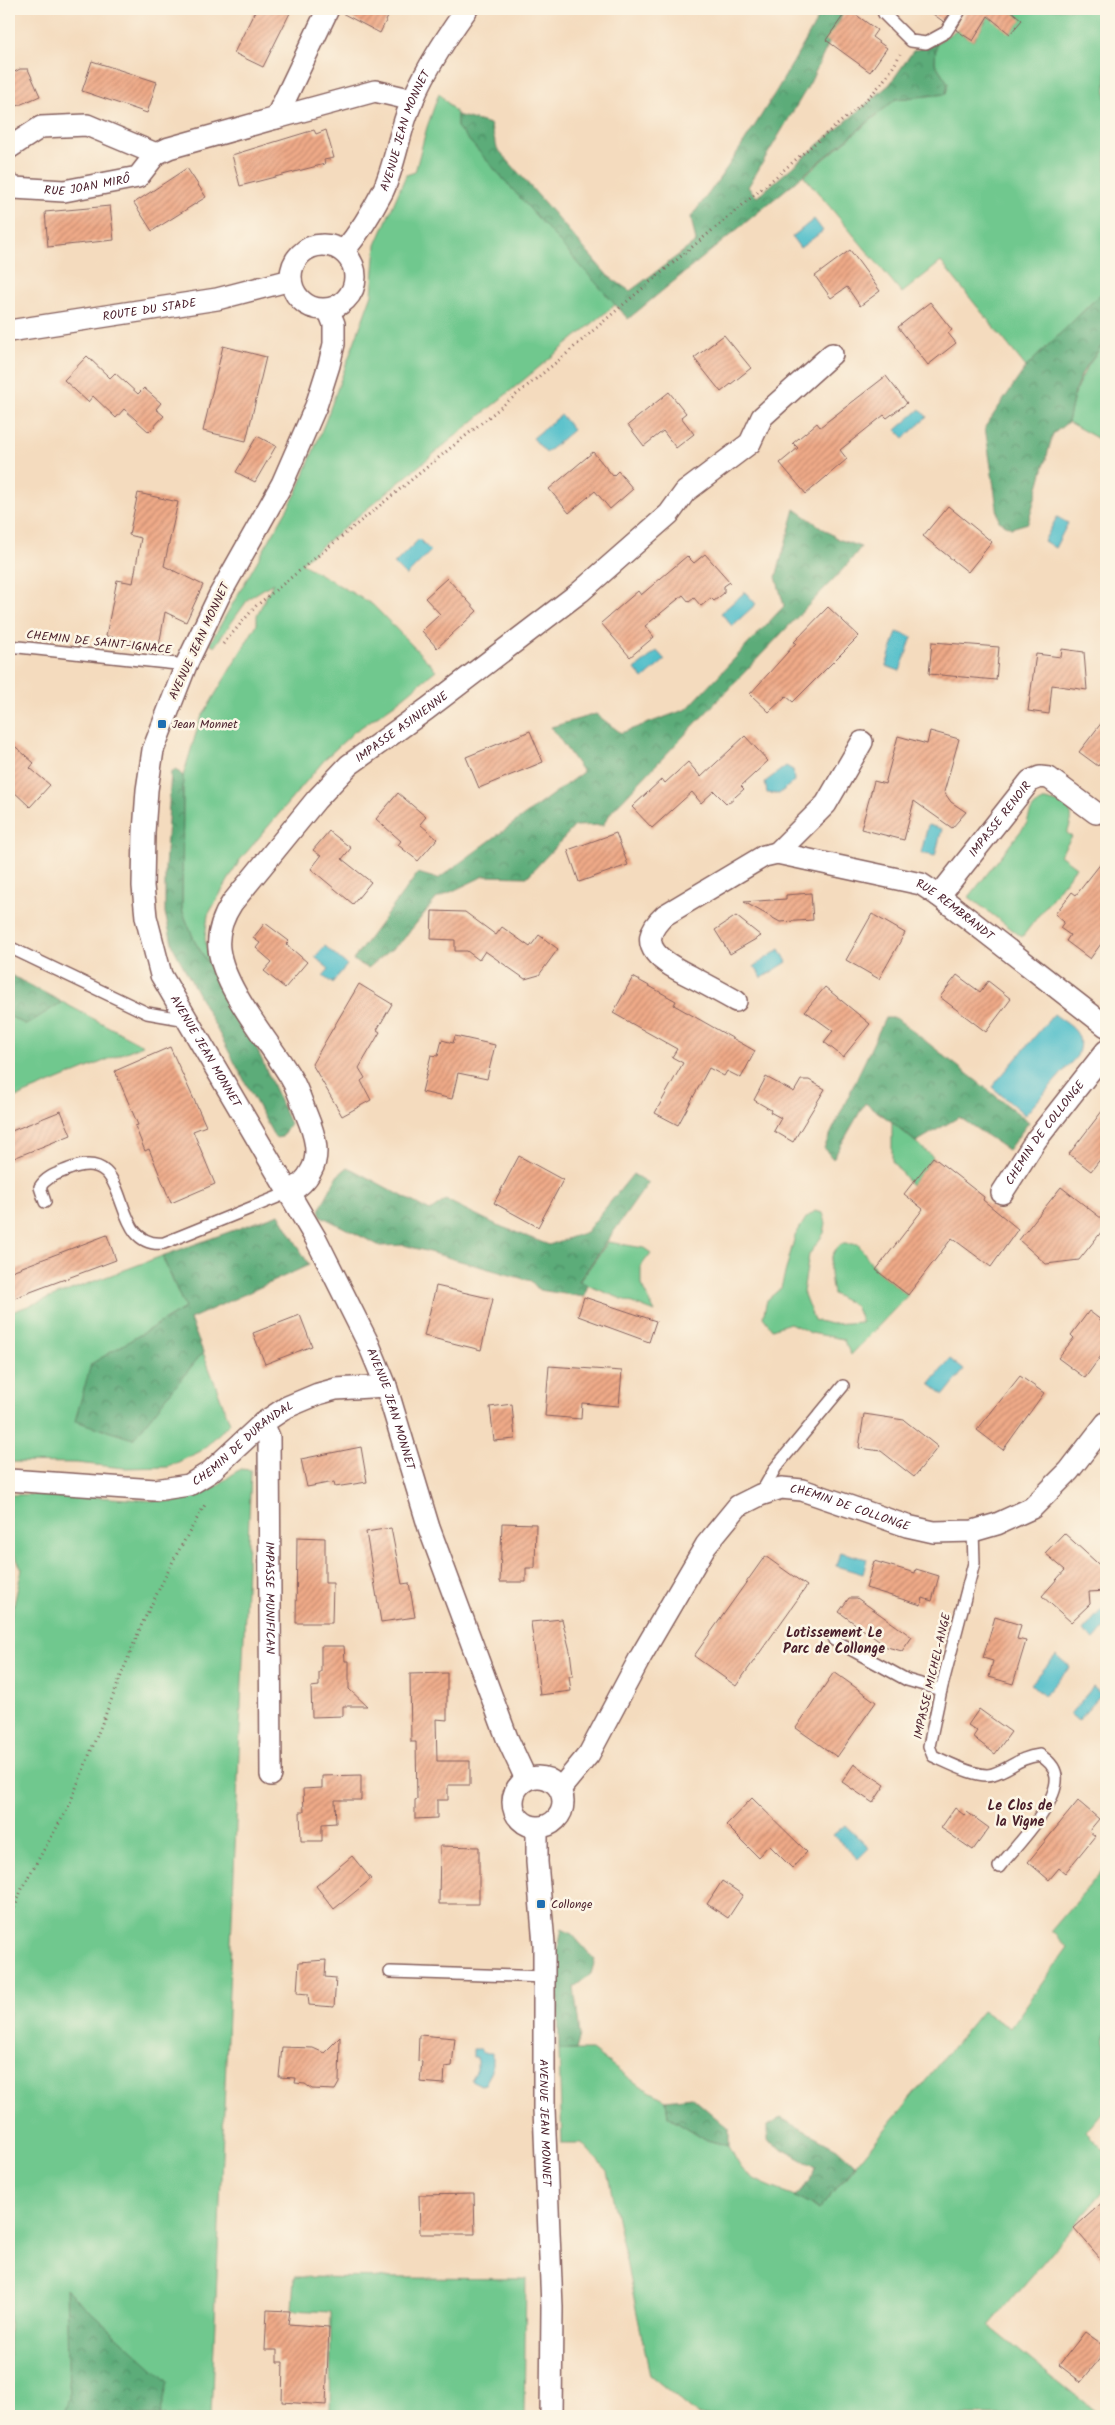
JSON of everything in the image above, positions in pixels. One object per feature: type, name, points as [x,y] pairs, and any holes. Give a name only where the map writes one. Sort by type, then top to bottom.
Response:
[{"type":"street","points":[[276,118],[328,9]]},
{"type":"street","name":"AVENUE JEAN MONNET","points":[[344,251],[358,234],[383,190],[413,100],[444,41],[467,9]]},
{"type":"street","points":[[9,148],[41,127],[87,125],[156,154],[194,140],[375,91],[413,100]]},
{"type":"street","name":"RUE JOAN MIRÔ","points":[[9,184],[14,188],[64,192],[138,178],[156,154]]},
{"type":"street","points":[[326,244],[344,251],[354,266],[355,285],[345,301],[328,309],[311,307],[297,297],[290,280],[294,262],[307,248],[326,244]]},
{"type":"street","name":"ROUTE DU STADE","points":[[9,331],[217,299],[290,280]]},
{"type":"street","name":"AVENUE JEAN MONNET","points":[[328,309],[334,324],[334,344],[330,365],[316,406],[282,484],[219,596],[186,666],[153,750],[147,790],[143,886],[146,917],[161,975],[250,1129],[290,1192],[344,1292],[386,1386],[429,1528],[507,1738],[526,1779]]},
{"type":"street","name":"IMPASSE ASINIENNE","points":[[290,1192],[304,1182],[312,1170],[316,1149],[314,1135],[292,1080],[232,986],[223,966],[219,949],[219,932],[224,917],[232,903],[316,800],[349,765],[427,709],[580,592],[669,514],[685,492],[750,443],[762,417],[832,354]]},
{"type":"street","points":[[736,1001],[663,962],[652,949],[650,937],[654,925],[665,915],[764,856],[777,853],[826,804],[862,742]]},
{"type":"street","name":"IMPASSE RENOIR","points":[[939,896],[1030,781],[1040,777],[1049,778],[1096,813]]},
{"type":"street","name":"RUE REMBRANDT","points":[[777,853],[909,880],[939,896],[1106,1026]]},
{"type":"street","name":"CHEMIN DE COLLONGE","points":[[1002,1193],[1036,1140],[1106,1051]]},
{"type":"street","name":"CHEMIN DE DURANDAL","points":[[9,1480],[155,1490],[189,1485],[210,1472],[263,1423],[287,1407],[318,1394],[336,1389],[386,1386]]},
{"type":"street","name":"IMPASSE MUNIFICAN","points":[[263,1423],[269,1437],[271,1775]]},
{"type":"street","name":"CHEMIN DE COLLONGE","points":[[560,1789],[589,1754],[641,1656],[706,1545],[738,1506],[760,1495],[782,1488],[802,1490],[907,1526],[934,1532],[973,1531],[997,1524],[1032,1508],[1069,1471],[1106,1423]]},
{"type":"street","points":[[539,1776],[551,1780],[560,1789],[564,1802],[560,1815],[550,1825],[537,1828],[524,1824],[514,1814],[512,1801],[516,1788],[526,1779],[539,1776]]},
{"type":"street","name":"AVENUE JEAN MONNET","points":[[537,1828],[537,1862],[545,1977],[544,2109],[552,2308],[552,2416]]},
{"type":"lane","points":[[882,9],[884,14],[911,41],[926,43],[946,32],[961,9]]},
{"type":"lane","name":"CHEMIN DE SAINT-IGNACE","points":[[9,646],[186,666]]},
{"type":"lane","points":[[9,947],[147,1013],[187,1020]]},
{"type":"lane","points":[[45,1202],[40,1187],[46,1178],[77,1166],[92,1165],[104,1169],[111,1176],[127,1219],[137,1236],[144,1241],[154,1244],[164,1242],[290,1192]]},
{"type":"lane","points":[[760,1495],[776,1467],[843,1386]]},
{"type":"lane","name":"IMPASSE MICHEL-ANGE","points":[[973,1531],[974,1563],[941,1690],[929,1746],[933,1756],[981,1776],[992,1774],[1024,1757],[1040,1754],[1050,1762],[1056,1775],[1054,1790],[1047,1805],[999,1867]]},
{"type":"lane","points":[[834,1640],[907,1680],[941,1690]]},
{"type":"lane","points":[[390,1972],[545,1977]]},
{"type":"path","points":[[220,648],[256,606],[564,356],[609,316],[730,218],[873,92],[900,56],[906,36]]},
{"type":"path","points":[[9,1922],[23,1886],[68,1808],[141,1626],[174,1557],[207,1501]]},
{"type":"green space","points":[[823,9],[845,9],[810,83],[748,187],[757,197],[890,84],[913,51],[936,43],[935,63],[948,83],[946,94],[896,99],[628,319],[457,127],[457,115],[490,124],[497,148],[608,276],[630,291],[696,242],[691,217],[761,116]]},
{"type":"green space","points":[[993,9],[1106,9],[1106,289],[1026,367],[941,262],[902,293],[804,176],[896,99],[946,94],[948,83],[935,63],[936,43],[956,30],[973,41]]},
{"type":"green space","points":[[439,93],[457,114],[457,127],[616,304],[301,563],[373,605],[436,670],[396,703],[354,732],[326,758],[240,860],[208,915],[205,938],[210,966],[195,942],[182,910],[183,776],[200,720],[257,624],[257,615],[273,583],[249,598],[214,647],[210,643],[297,492],[372,294],[376,245],[406,175],[415,172],[427,127]]},
{"type":"green space","points":[[1106,289],[1106,340],[1082,373],[1075,391],[1068,422],[1053,434],[1028,523],[1011,528],[999,521],[985,427],[1026,367]]},
{"type":"green space","points":[[1106,340],[1106,443],[1068,422],[1081,378]]},
{"type":"green space","points":[[795,509],[838,539],[861,547],[846,566],[612,811],[603,825],[575,826],[527,877],[484,876],[436,899],[402,941],[368,968],[353,960],[418,873],[438,879],[583,772],[551,727],[596,714],[621,733],[687,709],[784,606],[776,577]]},
{"type":"green space","points":[[176,769],[183,776],[182,910],[195,942],[247,1026],[290,1124],[282,1137],[275,1138],[173,947],[165,913],[165,869],[171,772]]},
{"type":"green space","points":[[1046,800],[1066,805],[1070,812],[1071,822],[1067,833],[1072,837],[1060,855],[1076,867],[1022,937],[969,897],[1027,823],[1033,808],[1038,803]]},
{"type":"green space","points":[[9,974],[62,1002],[26,1025],[9,1016]]},
{"type":"green space","points":[[62,1002],[143,1045],[12,1099],[9,1096],[9,1016],[26,1024]]},
{"type":"green space","points":[[885,1018],[896,1018],[1029,1122],[1008,1150],[959,1117],[916,1142],[865,1103],[833,1159],[824,1148]]},
{"type":"green space","points":[[892,1122],[933,1157],[911,1185],[892,1161]]},
{"type":"green space","points":[[348,1167],[430,1211],[446,1200],[497,1225],[549,1245],[586,1232],[633,1174],[648,1183],[579,1281],[588,1285],[584,1297],[539,1290],[531,1281],[404,1245],[380,1246],[321,1216],[319,1210],[338,1175]]},
{"type":"green space","points":[[815,1211],[823,1213],[826,1223],[824,1233],[809,1255],[803,1292],[814,1320],[831,1324],[862,1322],[855,1306],[833,1294],[830,1267],[833,1255],[841,1244],[858,1244],[876,1270],[908,1295],[851,1355],[843,1339],[811,1333],[790,1323],[772,1329],[763,1317],[767,1300],[781,1288],[795,1236],[806,1218]]},
{"type":"green space","points":[[279,1214],[309,1265],[190,1319],[203,1352],[133,1439],[75,1421],[91,1364],[185,1308],[162,1256]]},
{"type":"green space","points":[[608,1242],[644,1248],[651,1253],[641,1266],[641,1285],[655,1312],[579,1282]]},
{"type":"green space","points":[[162,1256],[185,1308],[91,1364],[133,1438],[203,1352],[230,1423],[201,1451],[168,1467],[124,1468],[76,1463],[9,1462],[9,1313]]},
{"type":"green space","points":[[240,1469],[251,1470],[211,2416],[9,2416],[9,1626],[22,1569],[9,1545],[9,1495],[50,1494],[173,1502],[211,1490]]},
{"type":"green space","points":[[1106,1866],[1106,2108],[1086,2132],[1106,2152],[1106,2188],[989,2326],[1096,2413],[1093,2416],[699,2416],[650,2375],[607,2171],[582,2143],[562,2143],[559,2050],[592,2050],[640,2086],[666,2100],[668,2116],[707,2140],[729,2146],[746,2173],[764,2184],[802,2199],[819,2210],[982,2011],[1010,2028],[1068,1947],[1051,1931]]},
{"type":"green space","points":[[562,1929],[572,1934],[595,1960],[591,1974],[574,1987],[580,2035],[576,2050],[559,2050],[557,1952]]},
{"type":"green space","points":[[692,2097],[729,2129],[729,2146],[707,2140],[668,2116],[666,2100]]},
{"type":"green space","points":[[781,2118],[837,2148],[855,2165],[819,2210],[812,2204],[793,2197],[811,2181],[815,2167],[768,2141],[768,2126]]},
{"type":"green space","points":[[294,2277],[526,2279],[524,2416],[330,2416],[331,2312],[292,2310]]},
{"type":"green space","points":[[66,2289],[168,2382],[160,2416],[63,2416],[69,2398]]},
{"type":"water","points":[[814,219],[823,231],[800,248],[792,237]]},
{"type":"water","points":[[920,409],[927,417],[904,438],[896,430]]},
{"type":"water","points":[[561,415],[573,430],[546,453],[533,438]]},
{"type":"water","points":[[1057,517],[1068,523],[1055,548],[1044,541]]},
{"type":"water","points":[[419,539],[431,551],[406,576],[394,564]]},
{"type":"water","points":[[745,592],[756,604],[732,626],[721,613]]},
{"type":"water","points":[[897,632],[912,637],[900,671],[886,666]]},
{"type":"water","points":[[657,651],[665,660],[643,679],[635,669]]},
{"type":"water","points":[[786,766],[793,770],[794,781],[779,794],[767,793],[765,782]]},
{"type":"water","points":[[928,825],[942,829],[935,856],[921,853]]},
{"type":"water","points":[[325,946],[347,965],[332,983],[323,976],[329,969],[315,957]]},
{"type":"water","points":[[780,949],[787,962],[762,978],[754,966]]},
{"type":"water","points":[[1054,1014],[1071,1027],[1078,1036],[1080,1041],[1077,1056],[1025,1115],[992,1087]]},
{"type":"water","points":[[950,1359],[964,1370],[944,1395],[930,1384]]},
{"type":"water","points":[[840,1552],[867,1559],[863,1574],[836,1566]]},
{"type":"water","points":[[1102,1609],[1106,1613],[1106,1626],[1094,1640],[1083,1631]]},
{"type":"water","points":[[1056,1655],[1070,1667],[1044,1696],[1031,1684]]},
{"type":"water","points":[[1093,1687],[1101,1694],[1078,1721],[1070,1714]]},
{"type":"water","points":[[845,1825],[869,1848],[858,1859],[833,1835]]},
{"type":"water","points":[[473,2049],[481,2049],[483,2053],[492,2053],[492,2071],[485,2084],[481,2085],[471,2080],[477,2070],[477,2057],[473,2057]]},
{"type":"building","points":[[256,9],[292,9],[263,67],[234,53]]},
{"type":"building","points":[[340,9],[392,9],[380,33],[340,12]]},
{"type":"building","points":[[848,9],[877,30],[872,37],[887,48],[870,72],[826,40]]},
{"type":"building","points":[[926,9],[952,9],[944,22]]},
{"type":"building","points":[[968,9],[1009,9],[1022,20],[1010,34],[988,16],[973,41],[956,30]]},
{"type":"building","points":[[92,61],[157,82],[147,113],[82,91]]},
{"type":"building","points":[[20,69],[28,69],[40,96],[17,106],[16,102],[9,107],[9,75]]},
{"type":"building","points":[[314,130],[316,134],[326,130],[334,158],[324,160],[325,164],[240,186],[232,155]]},
{"type":"building","points":[[187,168],[206,197],[152,231],[134,203]]},
{"type":"building","points":[[110,206],[114,240],[48,247],[45,212]]},
{"type":"building","points":[[850,250],[880,291],[860,306],[847,287],[831,298],[815,276]]},
{"type":"building","points":[[930,302],[952,330],[948,333],[956,343],[928,365],[898,327]]},
{"type":"building","points":[[724,335],[751,368],[721,392],[694,358]]},
{"type":"building","points":[[223,346],[266,357],[246,441],[203,431]]},
{"type":"building","points":[[87,356],[110,378],[115,373],[138,394],[144,388],[161,403],[156,409],[164,416],[149,432],[124,409],[116,418],[93,396],[88,402],[64,380]]},
{"type":"building","points":[[886,376],[907,403],[887,418],[884,415],[840,450],[847,459],[806,494],[780,463],[798,448],[793,443],[817,423],[820,427]]},
{"type":"building","points":[[669,392],[686,413],[681,417],[694,434],[676,448],[663,431],[644,446],[628,425]]},
{"type":"building","points":[[257,436],[276,446],[255,482],[236,472]]},
{"type":"building","points":[[593,452],[613,476],[618,471],[633,489],[610,509],[595,491],[569,513],[549,489]]},
{"type":"building","points":[[138,493],[178,502],[164,566],[203,585],[186,622],[165,612],[159,646],[106,636],[117,580],[133,583],[141,538],[129,535]]},
{"type":"building","points":[[948,506],[992,542],[968,572],[923,536]]},
{"type":"building","points":[[705,554],[730,582],[724,586],[724,593],[714,601],[711,598],[701,606],[694,598],[689,602],[683,595],[645,626],[654,637],[630,657],[601,623],[638,591],[641,595],[687,556],[694,563]]},
{"type":"building","points":[[447,578],[477,611],[437,648],[422,631],[440,614],[425,598]]},
{"type":"building","points":[[828,607],[859,636],[793,702],[786,696],[769,712],[750,694],[796,643],[794,642]]},
{"type":"building","points":[[932,642],[999,647],[996,680],[929,674]]},
{"type":"building","points":[[1062,649],[1084,652],[1087,690],[1052,685],[1049,714],[1028,711],[1036,654],[1061,657]]},
{"type":"building","points":[[1106,717],[1106,755],[1098,766],[1079,752]]},
{"type":"building","points":[[530,731],[543,762],[479,788],[466,757]]},
{"type":"building","points":[[930,731],[959,739],[944,792],[951,802],[966,812],[952,828],[914,801],[904,840],[861,829],[874,781],[885,784],[898,736],[927,744]]},
{"type":"building","points":[[745,736],[768,761],[741,786],[744,789],[727,804],[714,791],[701,803],[692,792],[652,828],[632,807],[662,779],[665,783],[688,762],[701,777]]},
{"type":"building","points":[[9,741],[34,763],[30,768],[50,785],[30,807],[11,789],[9,792]]},
{"type":"building","points":[[398,793],[426,817],[420,824],[437,839],[418,861],[398,845],[401,841],[376,819]]},
{"type":"building","points":[[329,831],[351,848],[342,859],[371,882],[353,904],[311,869],[321,856],[313,850]]},
{"type":"building","points":[[616,833],[628,865],[579,882],[568,850]]},
{"type":"building","points":[[1106,857],[1106,937],[1090,959],[1066,941],[1070,935],[1060,928],[1064,922],[1055,914],[1072,892],[1076,895]]},
{"type":"building","points":[[811,893],[813,920],[780,922],[744,902],[786,899],[786,895]]},
{"type":"building","points":[[432,911],[465,912],[496,935],[502,927],[530,947],[539,935],[558,949],[539,975],[525,979],[485,951],[479,960],[467,951],[455,951],[455,940],[431,939]]},
{"type":"building","points":[[872,914],[905,933],[879,979],[846,960]]},
{"type":"building","points":[[736,916],[761,936],[730,954],[715,930]]},
{"type":"building","points":[[265,923],[289,941],[286,944],[307,962],[285,988],[264,971],[272,962],[256,948],[260,943],[253,938]]},
{"type":"building","points":[[957,975],[980,992],[988,981],[1011,999],[986,1032],[940,997]]},
{"type":"building","points":[[633,977],[676,1001],[674,1005],[755,1051],[741,1078],[727,1071],[724,1076],[709,1068],[678,1125],[655,1113],[683,1063],[672,1057],[677,1049],[613,1013]]},
{"type":"building","points":[[359,984],[392,1004],[377,1030],[380,1032],[359,1068],[365,1078],[361,1081],[371,1100],[342,1116],[312,1064]]},
{"type":"building","points":[[825,987],[870,1024],[843,1057],[824,1042],[833,1031],[805,1011]]},
{"type":"building","points":[[455,1036],[495,1045],[487,1079],[458,1073],[452,1099],[422,1092],[431,1055],[438,1056],[442,1040],[453,1043]]},
{"type":"building","points":[[170,1047],[206,1126],[193,1131],[215,1184],[171,1203],[149,1149],[145,1151],[135,1126],[138,1125],[115,1071]]},
{"type":"building","points":[[766,1077],[794,1092],[801,1080],[809,1080],[825,1089],[793,1142],[774,1131],[781,1118],[754,1100]]},
{"type":"building","points":[[1106,1106],[1106,1152],[1091,1171],[1069,1154]]},
{"type":"building","points":[[61,1111],[71,1135],[9,1160],[9,1132]]},
{"type":"building","points":[[519,1156],[563,1180],[538,1227],[494,1203]]},
{"type":"building","points":[[933,1157],[984,1197],[983,1200],[1018,1229],[991,1267],[952,1238],[908,1295],[876,1270],[923,1209],[904,1194]]},
{"type":"building","points":[[1061,1187],[1106,1222],[1106,1226],[1079,1260],[1046,1264],[1019,1240]]},
{"type":"building","points":[[107,1235],[116,1260],[9,1300],[9,1272]]},
{"type":"building","points":[[436,1286],[493,1299],[481,1350],[424,1336]]},
{"type":"building","points":[[584,1297],[656,1321],[649,1342],[578,1316]]},
{"type":"building","points":[[1089,1311],[1106,1324],[1106,1349],[1085,1378],[1058,1358],[1074,1338],[1071,1335]]},
{"type":"building","points":[[300,1315],[312,1346],[265,1364],[253,1333]]},
{"type":"building","points":[[549,1366],[622,1371],[619,1406],[582,1403],[581,1419],[545,1416]]},
{"type":"building","points":[[1020,1376],[1044,1393],[1003,1450],[977,1430]]},
{"type":"building","points":[[512,1404],[515,1439],[494,1441],[490,1407]]},
{"type":"building","points":[[864,1414],[904,1420],[938,1447],[914,1477],[881,1451],[859,1448]]},
{"type":"building","points":[[361,1447],[367,1482],[335,1487],[334,1482],[307,1487],[301,1459]]},
{"type":"building","points":[[502,1523],[536,1524],[535,1568],[526,1568],[526,1582],[500,1582]]},
{"type":"building","points":[[391,1528],[402,1584],[409,1583],[415,1617],[381,1622],[366,1532]]},
{"type":"building","points":[[1064,1533],[1106,1571],[1106,1591],[1089,1592],[1090,1604],[1071,1622],[1042,1596],[1065,1570],[1045,1553]]},
{"type":"building","points":[[297,1537],[325,1538],[325,1583],[333,1583],[332,1623],[296,1623]]},
{"type":"building","points":[[765,1556],[807,1586],[736,1686],[694,1656]]},
{"type":"building","points":[[874,1561],[915,1573],[916,1569],[939,1576],[932,1601],[923,1598],[921,1605],[866,1588]]},
{"type":"building","points":[[849,1598],[857,1598],[912,1637],[902,1651],[887,1647],[839,1612]]},
{"type":"building","points":[[995,1617],[1021,1625],[1017,1639],[1026,1641],[1013,1684],[989,1677],[993,1661],[983,1658]]},
{"type":"building","points":[[562,1619],[570,1651],[573,1676],[569,1676],[571,1691],[540,1695],[531,1622]]},
{"type":"building","points":[[321,1646],[344,1646],[345,1661],[349,1661],[349,1689],[367,1706],[343,1706],[343,1716],[312,1717],[311,1687],[319,1686]]},
{"type":"building","points":[[834,1672],[876,1702],[837,1757],[796,1728]]},
{"type":"building","points":[[447,1673],[447,1720],[436,1719],[437,1761],[470,1761],[470,1785],[448,1785],[448,1800],[437,1800],[437,1818],[415,1819],[415,1800],[417,1799],[416,1742],[411,1742],[410,1674]]},
{"type":"building","points":[[979,1709],[1011,1732],[995,1754],[973,1737],[977,1731],[968,1725]]},
{"type":"building","points":[[854,1764],[885,1785],[873,1803],[842,1782]]},
{"type":"building","points":[[361,1775],[361,1800],[335,1800],[336,1823],[322,1824],[322,1841],[301,1841],[300,1812],[304,1812],[303,1789],[322,1788],[322,1776]]},
{"type":"building","points":[[752,1798],[807,1852],[792,1868],[769,1845],[758,1857],[726,1825]]},
{"type":"building","points":[[1078,1801],[1099,1819],[1089,1831],[1095,1836],[1065,1873],[1059,1868],[1049,1880],[1028,1862]]},
{"type":"building","points":[[955,1808],[964,1815],[967,1812],[989,1828],[973,1850],[941,1828]]},
{"type":"building","points":[[440,1846],[479,1847],[479,1904],[439,1904]]},
{"type":"building","points":[[352,1856],[371,1879],[334,1909],[316,1886]]},
{"type":"building","points":[[722,1881],[743,1895],[728,1918],[707,1904]]},
{"type":"building","points":[[326,1960],[325,1977],[336,1978],[334,2007],[309,2005],[308,1994],[297,1993],[299,1962]]},
{"type":"building","points":[[419,2035],[455,2038],[452,2066],[445,2067],[444,2084],[420,2082],[422,2062],[418,2061]]},
{"type":"building","points":[[340,2037],[339,2083],[335,2090],[312,2089],[305,2084],[295,2083],[296,2078],[279,2077],[282,2047],[313,2048],[324,2053]]},
{"type":"building","points":[[474,2194],[475,2234],[420,2234],[419,2195]]},
{"type":"building","points":[[1106,2199],[1106,2265],[1074,2228]]},
{"type":"building","points":[[267,2310],[290,2311],[288,2324],[329,2327],[326,2405],[282,2402],[283,2362],[277,2362],[277,2350],[265,2350]]},
{"type":"building","points":[[1085,2332],[1106,2347],[1106,2351],[1081,2382],[1059,2365]]},
{"type":"place","name":"Jean Monnet","points":[[162,724]]},
{"type":"place","name":"Collonge","points":[[541,1904]]},
{"type":"district","name":"Lotissement Le Parc de Collonge","points":[[834,1640]]},
{"type":"district","name":"Le Clos de la Vigne","points":[[1020,1814]]}]
